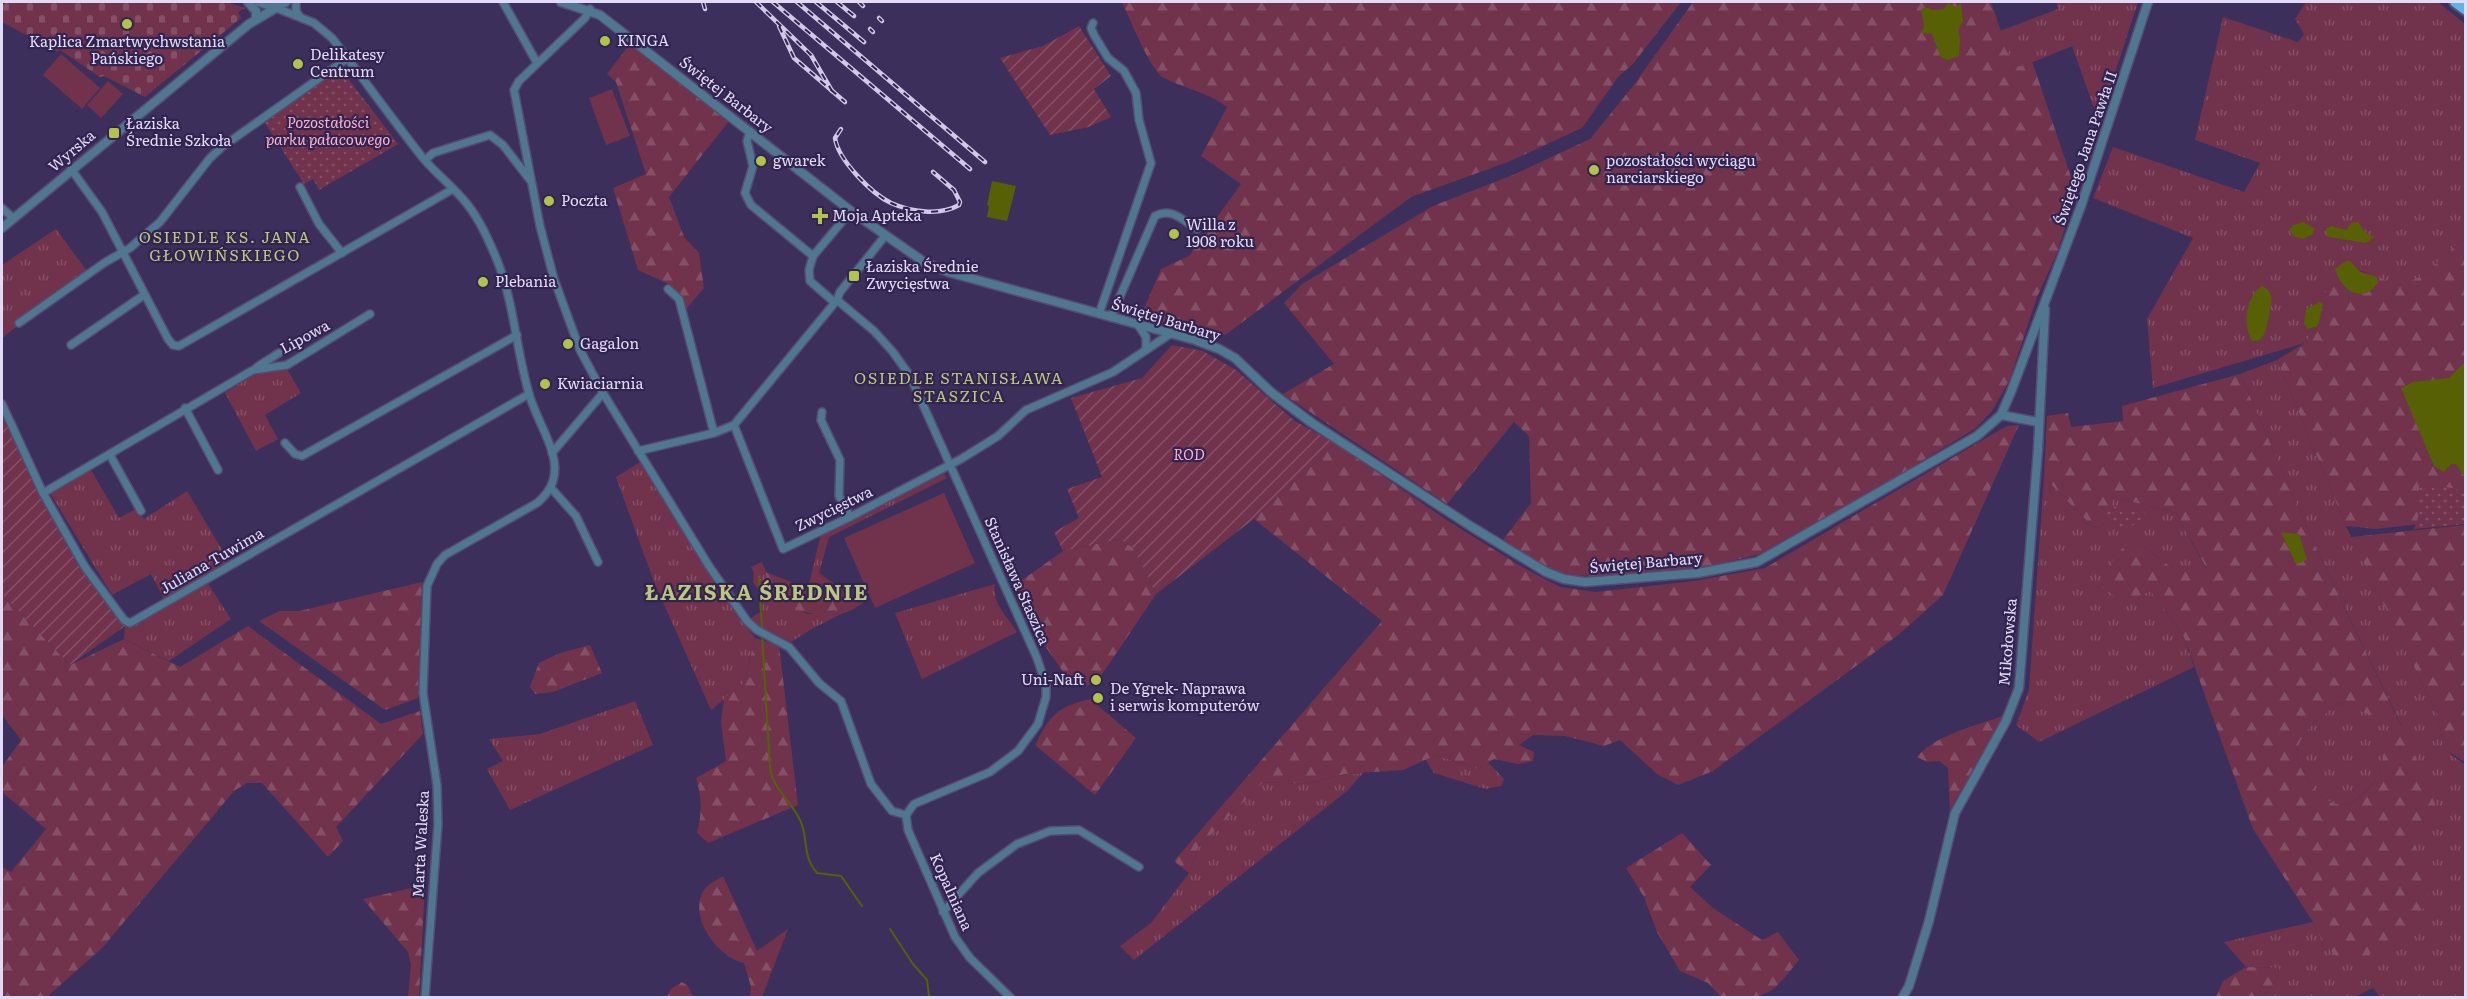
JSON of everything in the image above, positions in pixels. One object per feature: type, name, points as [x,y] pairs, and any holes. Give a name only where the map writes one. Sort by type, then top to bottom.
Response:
[{"type":"main road","points":[[2455,2],[2466,10]]},
{"type":"street","points":[[248,2],[256,11],[256,19]]},
{"type":"street","points":[[259,2],[300,17],[326,32],[425,160],[468,204],[497,261],[510,299],[529,394],[556,466],[552,489],[576,516],[598,562]]},
{"type":"street","points":[[274,7],[286,2]]},
{"type":"street","points":[[296,2],[296,11],[300,17]]},
{"type":"street","points":[[503,2],[537,63]]},
{"type":"street","name":"Świętej Barbary","points":[[561,2],[590,9],[605,18],[851,211],[924,262],[948,272],[1195,340],[1227,354],[1311,423],[1546,572],[1564,579],[1586,582],[1698,573],[1757,562],[1977,436],[2001,415],[2045,303]]},
{"type":"street","name":"Świętego Jana Pawła II","points":[[2045,303],[2119,96],[2148,2]]},
{"type":"street","name":"Wyrska","points":[[2,228],[71,169],[256,19],[274,7]]},
{"type":"street","points":[[590,9],[585,18],[519,81],[514,90],[540,226],[563,307],[579,350],[709,566],[747,621],[757,630],[789,647],[819,683],[841,701],[871,784],[892,811],[906,815]]},
{"type":"street","name":"Świętej Barbary","points":[[1093,23],[1091,28],[1103,50],[1108,58],[1129,77],[1136,93],[1139,120],[1151,163],[1099,314]]},
{"type":"street","points":[[19,323],[130,248],[169,213],[210,158],[222,147],[348,58]]},
{"type":"street","points":[[750,131],[747,141],[753,166],[745,193],[751,205],[813,256],[851,211]]},
{"type":"street","points":[[425,160],[433,153],[490,135],[503,145],[531,182]]},
{"type":"street","points":[[71,169],[102,212],[168,339],[173,345],[179,346],[453,189]]},
{"type":"street","points":[[300,187],[319,224],[342,253]]},
{"type":"street","points":[[2,208],[13,218]]},
{"type":"street","points":[[1111,317],[1155,216],[1164,211],[1170,212],[1197,229]]},
{"type":"street","points":[[638,451],[714,433],[734,425],[836,301],[840,292],[885,236]]},
{"type":"street","name":"Stanisława Staszica","points":[[813,256],[809,270],[810,281],[874,332],[893,352],[910,376],[1037,658],[1046,685],[1042,713],[1031,736],[1006,761],[990,772],[914,804],[906,815]]},
{"type":"street","points":[[668,289],[679,299],[714,433]]},
{"type":"street","points":[[71,345],[144,295]]},
{"type":"street","name":"Mikołowska","points":[[1902,998],[1909,986],[1929,921],[1955,813],[2006,721],[2019,688],[2045,303]]},
{"type":"street","name":"Lipowa","points":[[43,493],[253,370],[287,365],[370,314]]},
{"type":"street","points":[[1138,325],[1146,337],[1146,350]]},
{"type":"street","points":[[950,466],[998,436],[1026,410],[1113,372],[1170,334]]},
{"type":"street","points":[[285,443],[295,454],[302,456],[517,335]]},
{"type":"street","points":[[253,370],[279,353]]},
{"type":"street","points":[[552,453],[603,393]]},
{"type":"street","name":"Juliana Tuwima","points":[[2,404],[43,493],[85,567],[124,620],[130,623],[529,394]]},
{"type":"street","points":[[186,408],[218,470]]},
{"type":"street","points":[[822,412],[821,420],[840,460],[839,496],[850,517]]},
{"type":"street","points":[[2001,415],[2038,422]]},
{"type":"street","name":"Zwycięstwa","points":[[734,425],[783,549],[950,466]]},
{"type":"street","points":[[110,455],[141,511]]},
{"type":"street","name":"Marta Waleska","points":[[425,998],[438,824],[437,785],[423,693],[427,586],[437,564],[458,546],[537,503],[552,489]]},
{"type":"street","name":"Kopalniana","points":[[906,815],[908,830],[955,937],[970,958],[1011,998]]},
{"type":"street","points":[[943,912],[986,867],[1017,844],[1050,831],[1079,830],[1139,867]]},
{"type":"green space","points":[[7,2],[227,2],[245,8],[238,12],[241,18],[145,97],[104,76],[100,77],[60,50],[58,52],[2,22],[2,6]]},
{"type":"green space","points":[[1122,2],[1681,2],[1633,64],[1618,77],[1582,128],[1508,162],[1411,197],[1225,335],[1193,333],[1140,318],[1161,269],[1189,256],[1241,184],[1201,156],[1227,107],[1159,74],[1147,55]]},
{"type":"green space","points":[[1693,2],[1991,2],[2014,69],[2032,61],[2076,192],[2057,253],[2037,297],[2010,379],[1992,411],[1976,428],[1760,554],[1693,570],[1595,576],[1561,575],[1503,540],[1531,503],[1529,436],[1514,422],[1447,504],[1283,394],[1334,364],[1284,303],[1302,284],[1433,206],[1513,175],[1590,139],[1633,86]]},
{"type":"green space","points":[[2056,2],[2138,2],[2099,122],[2072,46],[2014,70],[2000,31],[2058,9]]},
{"type":"green space","points":[[2306,2],[2438,2],[2465,24],[2465,236],[2427,273],[2397,289],[2387,281],[2362,271],[2335,285],[2323,296],[2318,313],[2319,325],[2305,343],[2153,388],[2147,319],[2193,238],[2093,198],[2113,147],[2244,192],[2260,163],[2195,140],[2223,17],[2298,42],[2304,34],[2295,19]]},
{"type":"green space","points":[[1079,26],[1111,76],[1094,89],[1111,117],[1089,127],[1050,135],[1000,58],[1043,46]]},
{"type":"green space","points":[[630,44],[729,121],[669,197],[684,237],[699,253],[704,288],[685,310],[674,288],[638,270],[613,188],[646,174],[616,82],[607,74]]},
{"type":"green space","points":[[61,54],[100,88],[82,109],[43,75]]},
{"type":"green space","name":"Pozostałości parku pałacowego","points":[[340,68],[398,144],[319,190],[313,179],[304,184],[263,120],[280,106]]},
{"type":"green space","points":[[108,81],[123,94],[101,118],[87,105]]},
{"type":"green space","points":[[612,89],[630,136],[606,145],[589,98]]},
{"type":"green space","points":[[56,229],[87,271],[2,338],[2,265]]},
{"type":"green space","points":[[2465,236],[2465,519],[2375,529],[2346,526],[2277,360],[2305,343],[2319,325],[2317,306],[2320,300],[2329,287],[2342,277],[2363,272],[2381,278],[2397,288],[2427,273]]},
{"type":"green space","name":"ROD","points":[[1172,345],[1203,351],[1236,370],[1295,421],[1335,443],[1254,519],[1156,594],[1133,548],[1120,539],[1063,551],[1054,532],[1079,518],[1067,489],[1102,477],[1071,398],[1142,378]]},
{"type":"green space","points":[[2277,360],[2346,526],[2438,716],[2444,749],[2465,765],[2465,997],[2380,997],[2373,988],[2355,997],[2261,997],[2277,980],[2279,968],[2246,967],[2224,942],[2313,922],[2323,943],[2427,867],[2415,852],[2414,842],[2441,818],[2387,737],[2384,760],[2379,775],[2351,804],[2335,804],[2327,800],[2313,787],[2302,771],[2297,754],[2301,740],[2315,722],[2338,703],[2401,725],[2316,548],[2240,374]]},
{"type":"green space","points":[[270,364],[287,369],[301,393],[265,415],[278,439],[256,451],[225,393]]},
{"type":"green space","points":[[2240,374],[2316,548],[2401,726],[2338,703],[2315,722],[2301,740],[2297,754],[2302,771],[2313,787],[2327,800],[2335,804],[2351,804],[2369,788],[2379,775],[2386,737],[2403,736],[2414,755],[2441,818],[2415,843],[2416,852],[2427,867],[2431,886],[2425,907],[2367,956],[2340,960],[2323,943],[2313,922],[2253,829],[2184,637],[2151,591],[2123,602],[2102,587],[2115,556],[2132,539],[2175,570],[2207,569],[2176,513],[2114,497],[2102,528],[2092,526],[2044,477],[2047,416],[2068,413],[2071,427],[2123,421],[2122,406]]},
{"type":"green space","points":[[2,414],[41,494],[125,626],[70,665],[2,594]]},
{"type":"green space","points":[[2019,425],[1943,595],[1897,636],[1713,771],[1678,785],[1657,774],[1620,740],[1604,746],[1565,736],[1533,735],[1519,745],[1534,752],[1533,761],[1518,764],[1494,759],[1478,769],[1436,755],[1403,770],[1345,774],[1306,784],[1263,782],[1198,848],[1189,873],[1174,861],[1382,621],[1254,519],[1335,443],[1448,521],[1522,567],[1560,587],[1596,592],[1694,581],[1765,568],[2007,426]]},
{"type":"green space","points":[[642,461],[706,567],[755,638],[744,683],[711,710],[654,582],[616,477]]},
{"type":"green space","points":[[91,470],[119,518],[136,509],[144,519],[187,491],[230,563],[165,601],[151,574],[112,595],[50,493]]},
{"type":"green space","points":[[944,474],[947,478],[829,537],[819,573],[845,592],[808,588],[821,534]]},
{"type":"green space","points":[[2044,477],[2092,526],[2102,528],[2114,497],[2176,513],[2207,570],[2175,570],[2132,539],[2151,591],[2184,637],[2194,667],[2039,742],[2016,725],[2029,690]]},
{"type":"green space","points":[[2419,484],[2453,488],[2465,493],[2465,524],[2414,529],[2419,514]]},
{"type":"green space","points":[[944,493],[975,563],[875,608],[844,538]]},
{"type":"green space","points":[[2108,505],[2146,514],[2144,520],[2118,532],[2104,516]]},
{"type":"green space","points":[[2466,525],[2465,762],[2444,749],[2438,716],[2351,537]]},
{"type":"green space","points":[[1120,539],[1133,548],[1156,594],[1103,673],[1088,686],[1071,683],[1026,619],[1014,586],[1063,551]]},
{"type":"green space","points":[[762,562],[766,572],[766,581],[806,614],[843,613],[791,642],[757,625],[750,619],[760,612],[759,591],[753,582],[754,573],[751,567]]},
{"type":"green space","points":[[766,572],[806,588],[845,592],[864,603],[843,613],[831,615],[793,608],[774,594],[768,584]]},
{"type":"green space","points":[[207,582],[231,619],[169,661],[124,639],[125,626]]},
{"type":"green space","points":[[422,582],[418,698],[385,710],[259,621],[280,611],[299,611]]},
{"type":"green space","points":[[995,584],[998,604],[1017,632],[922,679],[895,613]]},
{"type":"green space","points":[[2,594],[70,665],[124,639],[180,667],[248,626],[381,724],[420,711],[423,734],[336,827],[343,841],[328,857],[262,783],[247,783],[234,791],[103,947],[47,997],[2,997],[2,867],[11,872],[46,829],[2,792],[2,767],[21,740],[2,715]]},
{"type":"green space","points":[[755,638],[779,645],[798,805],[708,843],[697,833],[701,806],[696,778],[726,761],[721,722],[724,698],[744,683]]},
{"type":"green space","points":[[590,645],[602,673],[553,692],[535,694],[530,687],[539,663],[560,653]]},
{"type":"green space","points":[[1090,699],[1136,738],[1095,795],[1035,745],[1050,719],[1070,705]]},
{"type":"green space","points":[[635,701],[653,745],[510,810],[487,769],[503,761],[489,739],[540,734]]},
{"type":"green space","points":[[2003,716],[1950,810],[1948,768],[1939,761],[1927,762],[1917,757],[1935,742],[1969,727]]},
{"type":"green space","points":[[1436,755],[1478,769],[1488,762],[1504,779],[1501,786],[1486,789],[1434,773],[1425,759]]},
{"type":"green space","points":[[1363,773],[1347,791],[1134,960],[1120,946],[1151,923],[1189,873],[1198,848],[1263,782],[1306,784],[1345,774]]},
{"type":"green space","points":[[1682,833],[1711,865],[1690,887],[1713,908],[1762,940],[1778,932],[1799,960],[1781,982],[1767,993],[1750,997],[1721,997],[1708,983],[1680,971],[1657,932],[1644,897],[1626,868]]},
{"type":"green space","points":[[723,876],[757,951],[788,929],[762,997],[750,997],[751,987],[744,963],[724,953],[715,945],[702,923],[699,912],[704,890]]},
{"type":"green space","points":[[425,885],[419,997],[408,997],[411,965],[408,952],[363,899]]},
{"type":"green space","points":[[2246,967],[2279,968],[2277,980],[2261,997],[2216,997],[2223,981]]},
{"type":"green space","points":[[682,982],[688,986],[693,997],[667,997],[671,989]]},
{"type":"shaded area","points":[[1948,3],[1956,7],[1961,3],[1963,21],[1958,30],[1959,56],[1947,60],[1940,56],[1932,34],[1921,33],[1924,26],[1921,10],[1925,7],[1933,10],[1944,9]]},
{"type":"shaded area","points":[[992,181],[1016,186],[1007,221],[987,217]]},
{"type":"shaded area","points":[[2303,222],[2314,228],[2313,234],[2303,239],[2295,237],[2289,230],[2293,225]]},
{"type":"shaded area","points":[[2358,222],[2365,232],[2374,237],[2366,243],[2329,237],[2326,234],[2326,229],[2331,226],[2346,230],[2351,223]]},
{"type":"shaded area","points":[[2346,261],[2350,261],[2360,272],[2377,277],[2378,282],[2366,293],[2359,294],[2347,289],[2335,269]]},
{"type":"shaded area","points":[[2262,286],[2271,295],[2271,306],[2264,335],[2258,341],[2252,341],[2247,327],[2247,311],[2252,297]]},
{"type":"shaded area","points":[[2320,302],[2323,304],[2318,326],[2308,329],[2304,324],[2306,309]]},
{"type":"shaded area","points":[[2465,362],[2465,478],[2456,464],[2451,464],[2444,472],[2434,466],[2401,388],[2413,382],[2449,378]]},
{"type":"shaded area","points":[[2281,532],[2299,534],[2307,560],[2296,564]]},
{"type":"waterway","points":[[759,578],[762,629]]},
{"type":"waterway","points":[[762,635],[772,775],[778,789],[800,820],[812,866],[817,873],[841,876],[862,906]]},
{"type":"waterway","points":[[890,929],[913,964],[927,980],[929,996]]},
{"type":"railway","points":[[703,2],[705,9]]},
{"type":"railway","points":[[756,2],[811,55],[832,91]]},
{"type":"railway","points":[[773,2],[970,169]]},
{"type":"railway","points":[[797,2],[985,162]]},
{"type":"railway","points":[[816,2],[864,42]]},
{"type":"railway","points":[[837,2],[854,16]]},
{"type":"railway","points":[[859,2],[863,6]]},
{"type":"railway","points":[[879,18],[882,21]]},
{"type":"railway","points":[[779,26],[794,58],[845,102]]},
{"type":"railway","points":[[870,29],[873,32]]},
{"type":"railway","points":[[841,129],[835,138],[842,156],[866,184],[891,203],[925,212],[943,211],[959,205],[960,202],[954,190],[933,172]]},
{"type":"place","name":"Kaplica Zmartwychwstania Pańskiego","points":[[127,24]]},
{"type":"place","name":"KINGA","points":[[605,41]]},
{"type":"place","name":"Delikatesy Centrum","points":[[298,64]]},
{"type":"place","name":"Łaziska Średnie Szkoła","points":[[114,133]]},
{"type":"place","name":"gwarek","points":[[761,161]]},
{"type":"place","name":"pozostałości wyciągu narciarskiego","points":[[1594,170]]},
{"type":"place","name":"Poczta","points":[[549,201]]},
{"type":"place","name":"Moja Apteka","points":[[820,216]]},
{"type":"place","name":"Willa z 1908 roku","points":[[1174,234]]},
{"type":"place","name":"Łaziska Średnie Zwycięstwa","points":[[854,276]]},
{"type":"place","name":"Plebania","points":[[483,282]]},
{"type":"place","name":"Gagalon","points":[[568,344]]},
{"type":"place","name":"Kwiaciarnia","points":[[545,384]]},
{"type":"place","name":"Uni-Naft","points":[[1096,680]]},
{"type":"place","name":"De Ygrek- Naprawa i serwis komputerów","points":[[1098,698]]},
{"type":"district","name":"OSIEDLE KS. JANA GŁOWIŃSKIEGO","points":[[225,246]]},
{"type":"district","name":"OSIEDLE STANISŁAWA STASZICA","points":[[959,387]]},
{"type":"district","name":"ŁAZISKA ŚREDNIE","points":[[757,593]]}]
